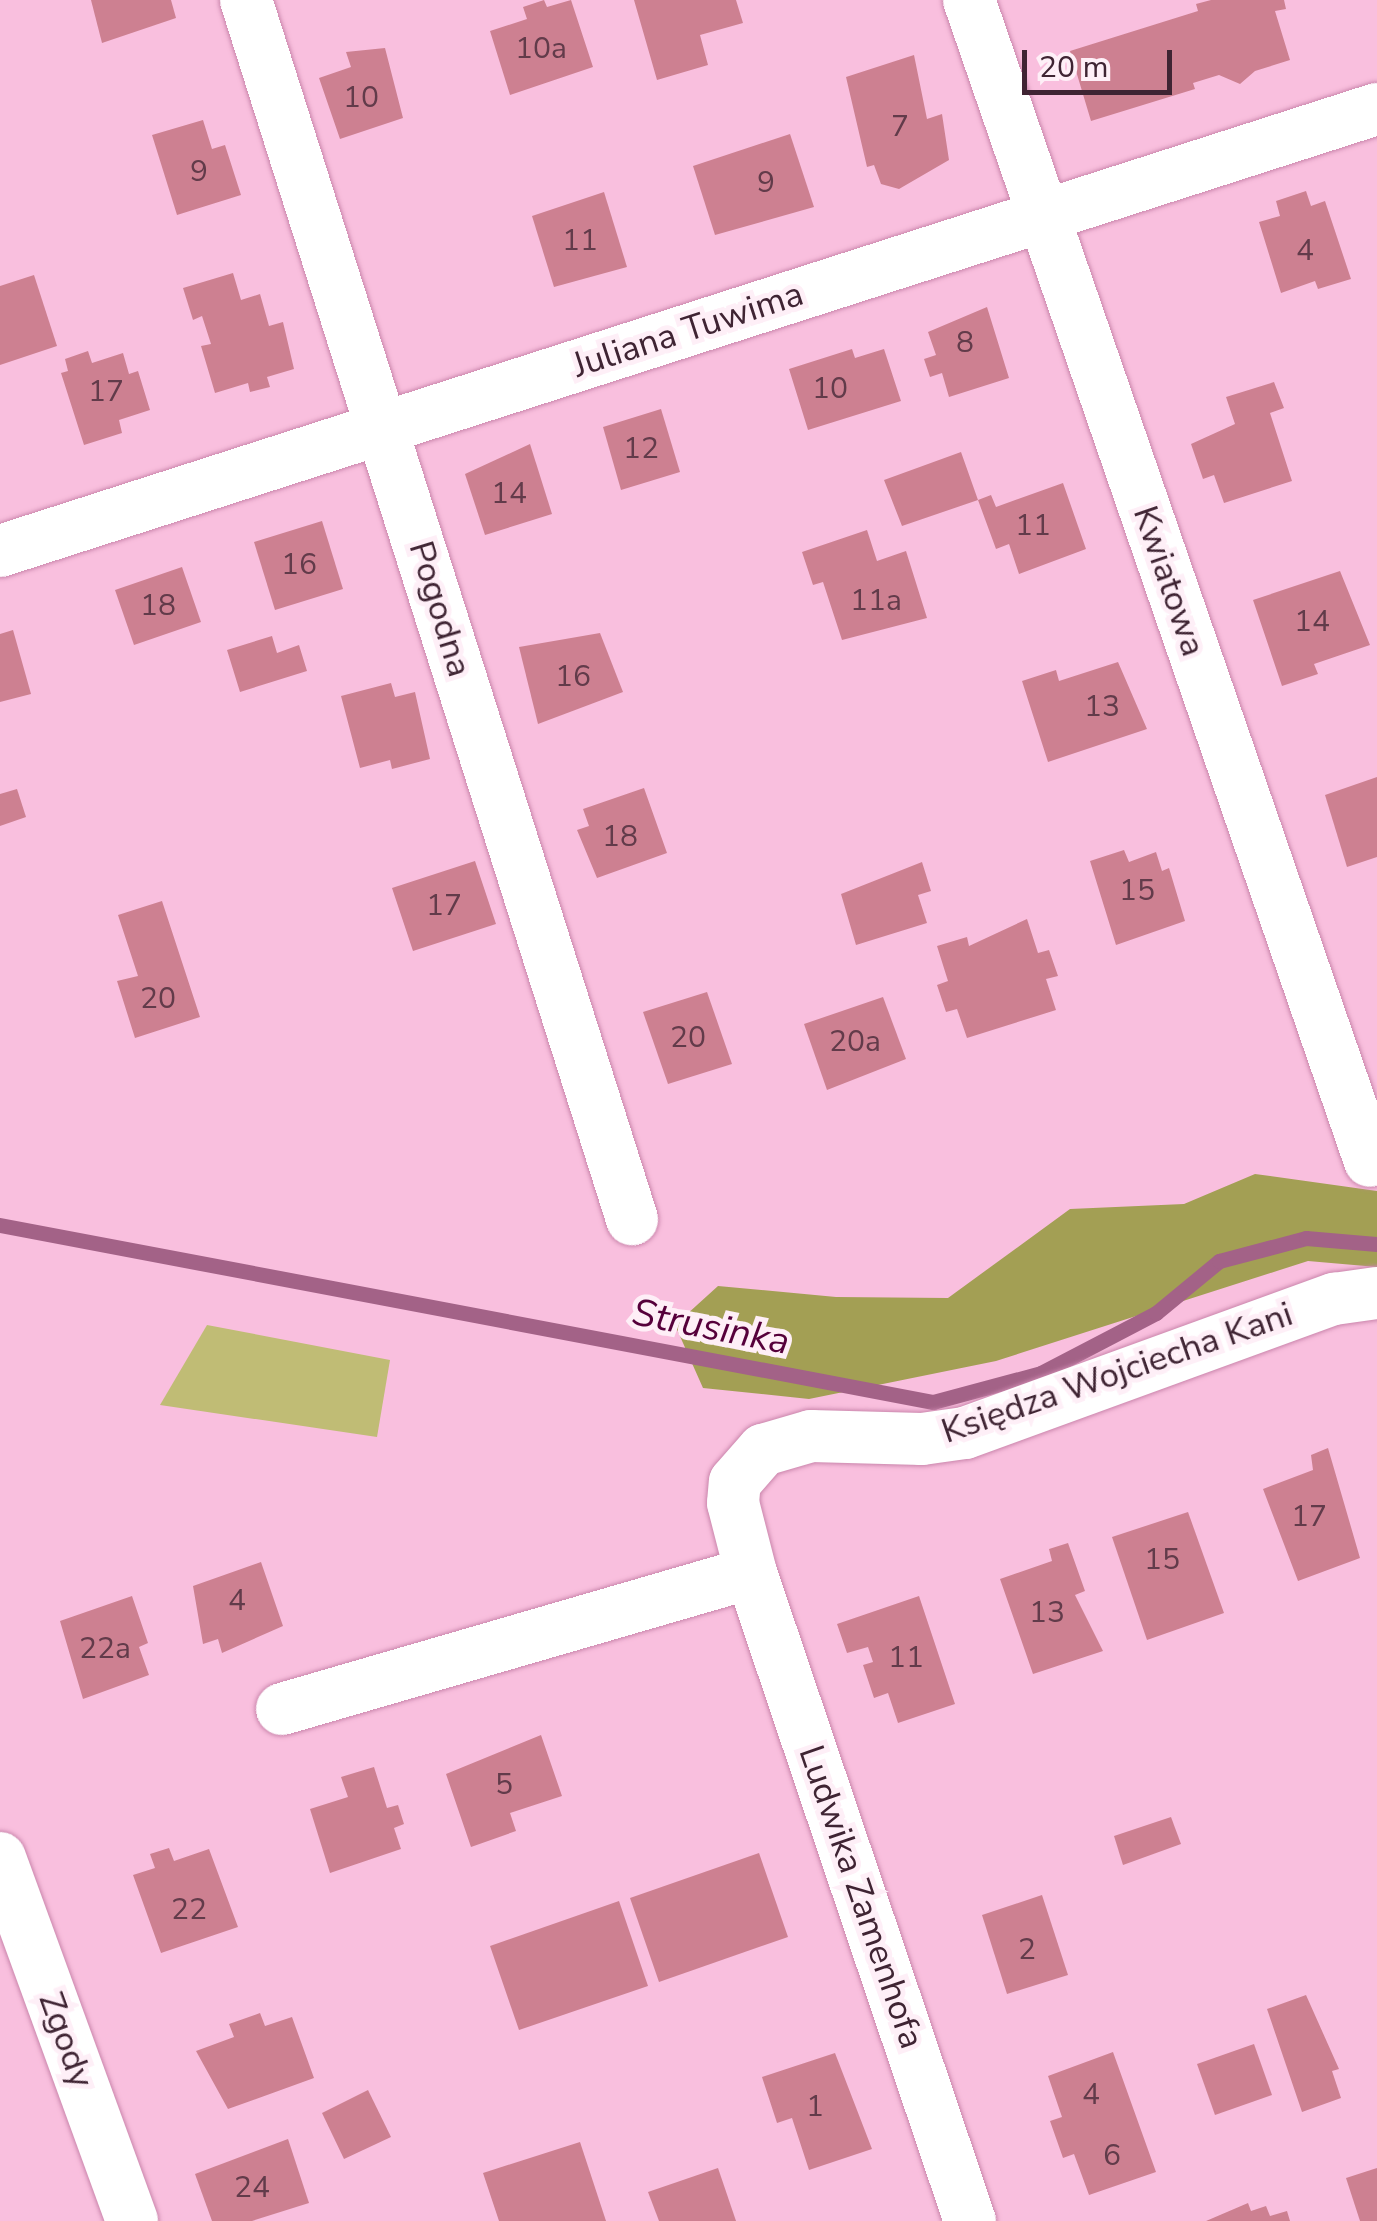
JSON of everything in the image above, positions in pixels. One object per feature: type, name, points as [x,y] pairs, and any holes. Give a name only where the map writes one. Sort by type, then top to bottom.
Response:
[{"type":"street","name":"Pogodna","points":[[246,0],[632,1220]]},
{"type":"street","name":"Kwiatowa","points":[[970,0],[1370,1161]]},
{"type":"street","name":"Juliana Tuwima","points":[[0,551],[1377,109]]},
{"type":"street","name":"Księdza Wojciecha Kani","points":[[751,1573],[733,1504],[735,1482],[764,1450],[811,1436],[922,1439],[965,1433],[1334,1299],[1377,1293]]},
{"type":"street","points":[[282,1709],[751,1573]]},
{"type":"street","name":"Ludwika Zamenhofa","points":[[751,1573],[970,2221]]},
{"type":"street","name":"Zgody","points":[[0,1858],[132,2221]]},
{"type":"shaded area","points":[[1255,1174],[1377,1191],[1377,1267],[1308,1261],[996,1361],[809,1399],[703,1388],[675,1325],[718,1286],[836,1297],[948,1298],[1070,1209],[1184,1204]]},
{"type":"shaded area","points":[[207,1325],[390,1360],[377,1437],[160,1405]]},
{"type":"building","points":[[91,0],[171,0],[176,18],[102,43]]},
{"type":"building","points":[[544,0],[547,7],[571,0],[593,67],[510,95],[490,31],[527,19],[523,7]]},
{"type":"building","points":[[634,0],[736,0],[743,23],[700,35],[708,65],[657,80]]},
{"type":"building","points":[[1211,0],[1284,0],[1286,9],[1275,11],[1290,60],[1255,71],[1240,84],[1219,75],[1193,83],[1195,89],[1091,121],[1070,51],[1198,11],[1196,4]]},
{"type":"building","points":[[385,48],[403,118],[340,139],[319,78],[351,67],[346,52]]},
{"type":"building","points":[[914,55],[927,119],[942,114],[949,160],[899,189],[881,184],[874,165],[867,167],[846,77]]},
{"type":"building","points":[[203,120],[212,149],[225,145],[241,195],[177,215],[152,135]]},
{"type":"building","points":[[790,134],[814,207],[715,235],[693,166]]},
{"type":"building","points":[[1306,191],[1311,206],[1325,201],[1351,279],[1318,289],[1315,281],[1281,293],[1259,222],[1280,216],[1276,201]]},
{"type":"building","points":[[604,192],[627,267],[554,287],[532,216]]},
{"type":"building","points":[[233,273],[241,300],[260,294],[269,326],[283,322],[294,369],[267,377],[270,387],[250,392],[248,383],[215,393],[201,346],[211,344],[202,316],[193,320],[183,288]]},
{"type":"building","points":[[34,275],[57,346],[0,365],[0,286]]},
{"type":"building","points":[[987,307],[1009,378],[949,397],[942,373],[930,377],[924,359],[936,355],[928,332]]},
{"type":"building","points":[[852,349],[855,358],[884,349],[901,401],[808,430],[789,369]]},
{"type":"building","points":[[88,351],[92,363],[123,353],[129,374],[138,371],[150,410],[119,420],[122,433],[84,445],[61,373],[68,371],[65,359]]},
{"type":"building","points":[[1274,382],[1284,408],[1270,413],[1292,481],[1224,503],[1214,475],[1203,479],[1191,444],[1235,424],[1226,397]]},
{"type":"building","points":[[661,409],[680,472],[621,490],[603,427]]},
{"type":"building","points":[[530,444],[552,514],[485,535],[465,474]]},
{"type":"building","points":[[961,452],[978,500],[902,526],[884,480]]},
{"type":"building","points":[[1063,483],[1086,549],[1019,574],[1009,544],[996,549],[978,500],[991,495],[996,507]]},
{"type":"building","points":[[322,521],[343,589],[275,610],[254,542]]},
{"type":"building","points":[[867,530],[877,561],[906,551],[927,618],[842,640],[823,582],[813,585],[802,552]]},
{"type":"building","points":[[182,567],[201,622],[134,645],[115,590]]},
{"type":"building","points":[[1340,571],[1370,645],[1314,664],[1318,674],[1282,686],[1253,600]]},
{"type":"building","points":[[13,630],[31,694],[0,702],[0,634]]},
{"type":"building","points":[[600,633],[623,692],[538,724],[519,647]]},
{"type":"building","points":[[272,636],[277,653],[299,645],[307,671],[240,692],[227,650]]},
{"type":"building","points":[[1118,662],[1147,729],[1048,762],[1022,681],[1056,670],[1059,681]]},
{"type":"building","points":[[391,683],[395,697],[415,692],[430,759],[392,769],[390,760],[360,768],[341,696]]},
{"type":"building","points":[[1377,777],[1377,857],[1347,867],[1325,795]]},
{"type":"building","points":[[644,788],[667,853],[597,878],[577,830],[589,826],[583,809]]},
{"type":"building","points":[[17,789],[26,817],[0,826],[0,794]]},
{"type":"building","points":[[1124,850],[1129,862],[1156,852],[1162,871],[1169,868],[1185,921],[1116,945],[1090,861]]},
{"type":"building","points":[[475,861],[496,924],[413,951],[392,888]]},
{"type":"building","points":[[922,862],[931,891],[918,895],[927,923],[856,945],[841,894]]},
{"type":"building","points":[[162,901],[200,1017],[135,1038],[117,981],[138,976],[118,915]]},
{"type":"building","points":[[1027,919],[1038,953],[1049,950],[1058,976],[1046,979],[1056,1010],[967,1038],[957,1009],[946,1012],[937,985],[948,981],[937,946],[967,937],[969,946]]},
{"type":"building","points":[[707,992],[732,1064],[668,1084],[643,1012]]},
{"type":"building","points":[[883,997],[906,1059],[827,1090],[804,1024]]},
{"type":"building","points":[[1328,1448],[1360,1558],[1298,1581],[1263,1489],[1313,1470],[1311,1455]]},
{"type":"building","points":[[1188,1512],[1224,1613],[1147,1640],[1112,1537]]},
{"type":"building","points":[[1068,1543],[1085,1591],[1075,1595],[1103,1651],[1033,1674],[1000,1579],[1052,1561],[1049,1549]]},
{"type":"building","points":[[261,1562],[283,1626],[222,1653],[218,1639],[203,1644],[193,1586]]},
{"type":"building","points":[[132,1596],[148,1643],[139,1647],[149,1675],[83,1699],[60,1621]]},
{"type":"building","points":[[919,1596],[955,1704],[898,1723],[888,1693],[874,1698],[863,1665],[873,1662],[868,1647],[847,1653],[837,1624]]},
{"type":"building","points":[[541,1735],[562,1796],[510,1813],[516,1831],[471,1847],[446,1774]]},
{"type":"building","points":[[374,1767],[387,1808],[398,1805],[404,1824],[394,1828],[401,1849],[330,1873],[310,1809],[348,1797],[341,1777]]},
{"type":"building","points":[[1171,1817],[1181,1844],[1123,1865],[1114,1836]]},
{"type":"building","points":[[169,1848],[174,1861],[209,1849],[238,1927],[161,1953],[133,1875],[155,1868],[150,1854]]},
{"type":"building","points":[[759,1853],[788,1937],[659,1982],[630,1898]]},
{"type":"building","points":[[1042,1895],[1068,1975],[1007,1994],[982,1915]]},
{"type":"building","points":[[619,1901],[648,1986],[519,2030],[490,1946]]},
{"type":"building","points":[[1306,1995],[1339,2069],[1332,2071],[1341,2098],[1302,2112],[1267,2009]]},
{"type":"building","points":[[260,2013],[265,2026],[292,2017],[314,2078],[228,2109],[196,2051],[234,2037],[229,2024]]},
{"type":"building","points":[[1254,2044],[1272,2095],[1215,2115],[1197,2064]]},
{"type":"building","points":[[1113,2052],[1156,2172],[1089,2195],[1074,2154],[1063,2158],[1050,2121],[1062,2117],[1048,2076]]},
{"type":"building","points":[[835,2053],[872,2149],[809,2170],[792,2118],[777,2123],[762,2077]]},
{"type":"building","points":[[368,2090],[391,2137],[344,2159],[322,2113]]},
{"type":"building","points":[[288,2139],[309,2203],[252,2221],[212,2221],[195,2174]]},
{"type":"building","points":[[580,2142],[606,2221],[499,2221],[483,2173]]},
{"type":"building","points":[[718,2168],[736,2221],[659,2221],[648,2192]]},
{"type":"building","points":[[1377,2168],[1377,2221],[1360,2221],[1346,2178]]},
{"type":"building","points":[[1248,2203],[1251,2211],[1266,2206],[1270,2216],[1287,2211],[1290,2221],[1206,2221]]},
{"type":"waterway","name":"Strusinka","points":[[0,1225],[933,1402],[1041,1373],[1156,1313],[1219,1261],[1306,1238],[1377,1244]]}]
